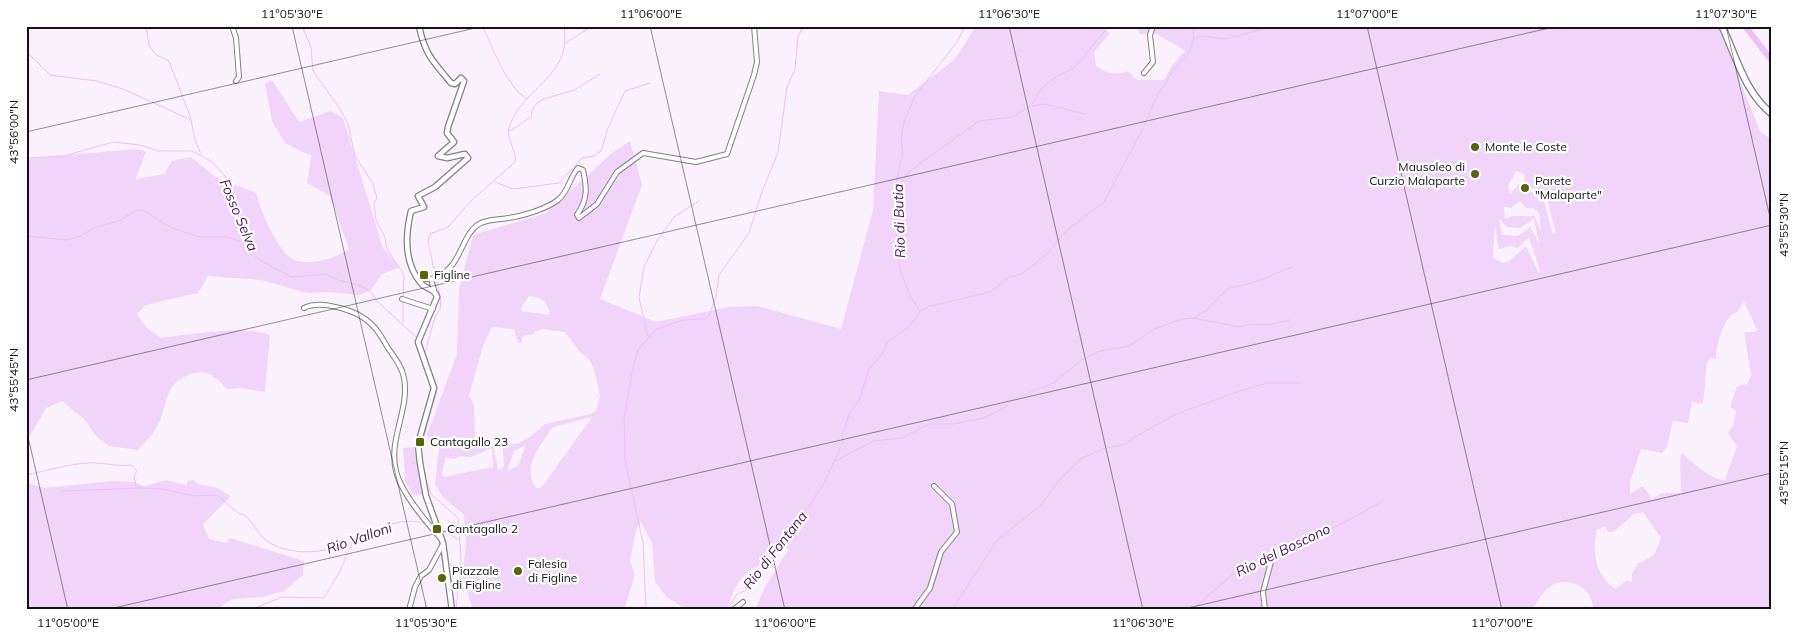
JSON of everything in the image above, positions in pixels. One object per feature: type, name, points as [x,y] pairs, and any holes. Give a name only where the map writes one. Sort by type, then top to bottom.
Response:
[{"type":"main road","points":[[1722,26],[1748,86],[1763,106],[1772,114]]},
{"type":"street","points":[[232,26],[239,62],[239,77],[236,81]]},
{"type":"street","points":[[419,26],[423,44],[429,57],[450,83],[455,84],[461,78],[464,81],[447,133],[454,142],[438,156],[447,158],[465,154],[468,158],[435,187],[420,194],[418,199],[424,202],[424,207],[411,211],[406,255],[421,284],[434,290]]},
{"type":"street","points":[[419,280],[434,278],[458,258],[465,242],[478,224],[510,218],[558,200],[566,192],[578,168],[583,170],[586,192],[585,201],[577,215],[579,218],[597,204],[617,172],[643,153],[696,162],[727,154],[757,62],[754,26]]},
{"type":"street","points":[[1144,73],[1153,62],[1150,35],[1153,26]]},
{"type":"street","points":[[434,278],[434,290],[437,297],[418,342],[434,388],[418,444],[424,490],[443,543],[452,610]]},
{"type":"street","points":[[404,299],[433,309]]},
{"type":"street","points":[[304,308],[311,304],[346,309],[367,319],[378,330],[398,361],[404,378],[404,399],[394,453],[396,472],[404,489],[443,543]]},
{"type":"street","points":[[914,610],[930,588],[941,552],[957,532],[952,504],[934,486]]},
{"type":"street","points":[[409,610],[415,587],[421,576],[429,570],[443,543]]},
{"type":"street","points":[[1265,610],[1263,592],[1272,558]]},
{"type":"street","points":[[733,610],[743,602]]},
{"type":"shaded area","points":[[976,26],[1099,26],[1110,33],[1094,52],[1096,66],[1112,73],[1128,71],[1137,80],[1164,80],[1171,67],[1185,51],[1157,34],[1140,34],[1136,26],[1718,26],[1760,131],[1772,140],[1772,610],[1593,610],[1587,592],[1576,584],[1563,582],[1557,583],[1546,590],[1539,598],[1533,610],[755,610],[764,589],[788,550],[784,543],[775,550],[771,560],[747,573],[737,585],[727,610],[687,610],[667,597],[655,582],[652,543],[641,522],[636,530],[630,561],[635,575],[624,610],[473,610],[462,575],[466,544],[464,515],[442,496],[435,484],[439,447],[427,435],[457,354],[459,289],[473,235],[546,213],[611,154],[630,141],[642,185],[600,299],[656,322],[729,307],[757,306],[841,329],[873,210],[879,91],[908,95],[955,59]],"holes":[[[1516,171],[1524,173],[1525,184],[1542,192],[1548,203],[1556,234],[1552,232],[1544,201],[1538,199],[1534,193],[1525,190],[1519,184],[1510,194],[1508,186]],[[1520,201],[1526,208],[1533,208],[1539,213],[1541,232],[1535,216],[1512,216],[1505,219],[1504,207],[1511,208]],[[1499,219],[1507,227],[1520,228],[1534,219],[1539,243],[1530,227],[1518,236],[1502,235]],[[1495,226],[1499,249],[1510,246],[1518,248],[1529,237],[1540,271],[1539,273],[1526,246],[1509,261],[1502,263],[1493,257]],[[529,296],[544,301],[550,315],[521,311]],[[1744,301],[1757,330],[1755,332],[1744,332],[1751,375],[1747,384],[1737,386],[1730,407],[1736,411],[1733,426],[1728,433],[1737,446],[1725,480],[1708,474],[1682,453],[1680,460],[1681,493],[1662,493],[1652,499],[1643,486],[1630,494],[1630,482],[1641,449],[1662,453],[1667,447],[1673,421],[1688,423],[1692,402],[1703,404],[1707,363],[1711,358],[1716,359],[1719,339],[1728,319],[1737,312]],[[492,327],[514,329],[518,343],[521,343],[523,336],[534,334],[534,332],[543,329],[565,332],[580,352],[588,358],[594,369],[600,396],[596,411],[545,424],[530,437],[517,444],[475,443],[474,404],[469,396],[483,346]],[[592,417],[541,488],[536,488],[531,472],[534,456],[553,427]],[[526,445],[518,466],[507,471],[514,451]],[[503,447],[504,467],[498,470],[494,448]],[[492,448],[493,467],[444,477],[442,473],[446,457],[454,459],[461,456],[471,457]],[[1643,512],[1661,538],[1654,554],[1638,563],[1632,574],[1632,582],[1627,580],[1616,589],[1603,578],[1595,555],[1597,530],[1605,526],[1608,532],[1613,532],[1634,514]]]},
{"type":"shaded area","points":[[272,80],[299,122],[331,111],[343,118],[383,248],[400,267],[382,274],[370,291],[359,295],[327,292],[307,293],[261,280],[208,276],[198,293],[145,305],[137,314],[147,328],[161,338],[234,331],[249,331],[270,336],[265,392],[240,388],[227,389],[217,379],[209,374],[200,372],[184,377],[171,388],[160,421],[138,450],[109,446],[95,435],[86,421],[62,401],[46,408],[26,443],[26,159],[134,149],[146,151],[136,179],[164,174],[172,161],[191,157],[217,178],[256,193],[271,232],[283,251],[290,257],[304,262],[331,258],[349,249],[330,196],[307,183],[311,156],[285,143],[272,121],[265,84]]},
{"type":"shaded area","points":[[417,447],[423,491],[422,494],[413,495],[404,479],[403,448]]},
{"type":"shaded area","points":[[166,480],[186,485],[188,481],[194,480],[198,484],[215,487],[231,496],[203,524],[209,539],[226,543],[230,538],[304,561],[303,575],[284,591],[263,597],[232,599],[216,610],[26,610],[26,483],[44,488],[113,481],[133,482],[145,486]]},
{"type":"waterway","name":"Fosso Selva","points":[[146,26],[149,45],[155,54],[169,61],[191,119]]},
{"type":"waterway","points":[[302,26],[311,47],[313,71],[340,109],[348,124],[355,156],[373,184],[377,198],[374,203],[376,220],[385,237],[387,249],[404,275],[403,298]]},
{"type":"waterway","points":[[482,26],[506,76],[519,93],[527,99]]},
{"type":"waterway","points":[[425,353],[435,317],[440,309],[441,300],[428,242],[430,234],[448,227],[471,201],[515,162],[508,132],[509,128],[515,114],[554,70],[561,58],[565,44],[564,26]]},
{"type":"waterway","points":[[564,44],[592,26]]},
{"type":"waterway","points":[[646,610],[643,543],[625,460],[624,417],[638,350],[655,330],[682,320],[705,319],[709,315],[716,297],[719,275],[749,233],[762,192],[778,152],[787,87],[795,69],[798,36],[804,26]]},
{"type":"waterway","name":"Rio di Butia","points":[[919,310],[909,294],[900,269],[897,239],[896,183],[903,152],[901,141],[904,122],[915,96],[957,42],[965,26]]},
{"type":"waterway","points":[[897,187],[910,171],[979,121],[1012,117],[1031,106],[1042,88],[1053,79],[1075,67],[1109,26]]},
{"type":"waterway","name":"Rio di Fontana","points":[[727,610],[737,594],[745,591],[769,553],[798,523],[825,481],[843,442],[842,436],[850,412],[859,401],[869,369],[883,353],[887,342],[909,327],[920,311],[930,306],[990,292],[1009,277],[1021,274],[1047,254],[1067,230],[1104,202],[1143,128],[1156,98],[1174,69],[1188,55],[1193,41],[1194,26]]},
{"type":"waterway","points":[[1194,40],[1201,36],[1226,39],[1273,26]]},
{"type":"waterway","points":[[1745,26],[1772,61]]},
{"type":"waterway","name":"Fosso Selva","points":[[26,51],[50,75],[97,81],[123,89],[191,120],[195,140],[201,154]]},
{"type":"waterway","points":[[510,131],[531,117],[532,110],[537,103],[574,90],[600,74]]},
{"type":"waterway","points":[[495,182],[513,189],[559,183],[582,158],[593,156],[601,151],[608,128],[625,91],[650,83]]},
{"type":"waterway","points":[[1032,106],[1045,104],[1085,114]]},
{"type":"waterway","name":"Fosso Selva","points":[[26,158],[64,156],[113,142],[140,145],[158,151],[191,151],[202,156],[212,162],[225,176],[236,199],[255,256],[292,277],[326,274],[338,280],[359,285],[370,291],[378,302],[417,338]]},
{"type":"waterway","points":[[648,336],[639,298],[644,267],[658,239],[674,217],[699,201]]},
{"type":"waterway","points":[[26,236],[67,240],[80,236],[96,227],[121,220],[134,211],[143,210],[172,228],[200,237],[228,237],[250,245]]},
{"type":"waterway","points":[[1193,318],[1206,311],[1227,289],[1255,282],[1292,267]]},
{"type":"waterway","points":[[403,302],[403,323]]},
{"type":"waterway","points":[[836,461],[873,441],[902,438],[929,424],[953,424],[984,418],[1007,406],[1013,399],[1054,383],[1080,361],[1100,351],[1129,346],[1154,329],[1182,319],[1193,318],[1240,327],[1250,324],[1268,325],[1290,320]]},
{"type":"waterway","points":[[423,466],[421,447],[436,393],[436,384],[431,373]]},
{"type":"waterway","points":[[952,610],[997,540],[1039,507],[1059,481],[1080,459],[1103,449],[1126,444],[1131,439],[1176,414],[1240,391],[1267,383],[1300,383]]},
{"type":"waterway","points":[[26,475],[80,464],[131,465],[137,471],[134,476],[136,486],[141,488]]},
{"type":"waterway","name":"Rio Valloni","points":[[424,475],[431,494],[458,518],[461,559],[456,610]]},
{"type":"waterway","name":"Rio Valloni","points":[[63,491],[141,488],[162,489],[194,496],[217,495],[238,513],[244,515],[265,540],[285,549],[304,552],[333,548],[397,523],[416,521],[426,524]]},
{"type":"waterway","name":"Rio del Boscono","points":[[1192,610],[1233,574],[1339,525],[1381,502]]},
{"type":"waterway","name":"Rio Valloni","points":[[439,529],[460,540]]},
{"type":"waterway","points":[[250,610],[282,597],[324,598],[339,573],[353,541]]},
{"type":"waterway","points":[[223,609],[227,610]]},
{"type":"place","name":"Monte le Coste","points":[[1475,147]]},
{"type":"place","name":"Mausoleo di Curzio Malaparte","points":[[1475,174]]},
{"type":"place","name":"Parete \"Malaparte\"","points":[[1525,188]]},
{"type":"place","name":"Figline","points":[[424,275]]},
{"type":"place","name":"Cantagallo 23","points":[[420,442]]},
{"type":"place","name":"Cantagallo 2","points":[[437,529]]},
{"type":"place","name":"Falesia di Figline","points":[[518,571]]},
{"type":"place","name":"Piazzale di Figline","points":[[442,578]]}]
